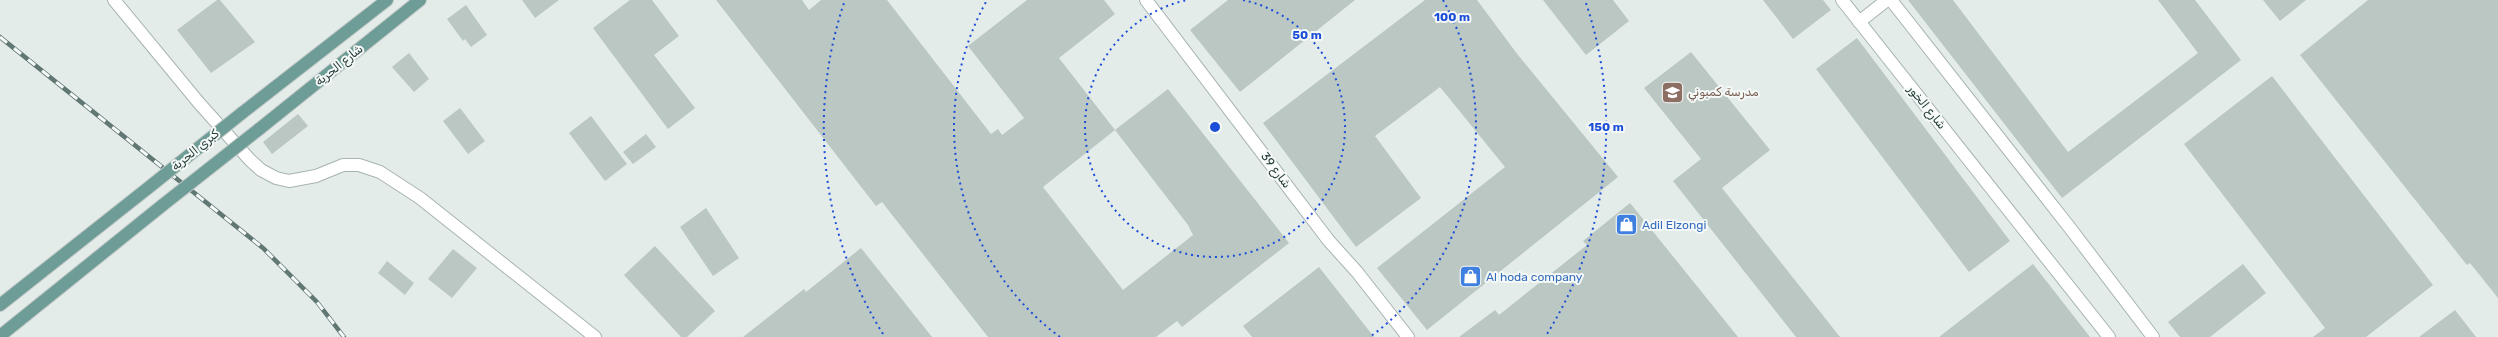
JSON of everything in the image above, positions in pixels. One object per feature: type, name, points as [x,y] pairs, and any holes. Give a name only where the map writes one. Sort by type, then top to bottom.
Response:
[{"type":"main road","name":"شارع الحرية","points":[[242,113],[387,0]]},
{"type":"main road","name":"شارع الحرية","points":[[258,130],[420,0]]},
{"type":"main road","name":"كبري الحرية","points":[[0,305],[242,113]]},
{"type":"main road","name":"كبري الحرية","points":[[0,336],[258,130]]},
{"type":"street","points":[[114,0],[199,103],[250,160],[261,170],[276,178],[289,181],[316,176],[343,165],[358,165],[380,172],[420,198],[595,337]]},
{"type":"street","name":"شارع 39","points":[[1146,0],[1329,241],[1357,272],[1408,337]]},
{"type":"street","name":"شارع الخور","points":[[1842,0],[2109,337]]},
{"type":"street","points":[[1859,22],[1887,0]]},
{"type":"street","points":[[1891,0],[2070,228],[2153,337]]},
{"type":"building","points":[[217,0],[220,0],[255,42],[211,73],[177,30]]},
{"type":"building","points":[[522,0],[559,0],[535,18]]},
{"type":"building","points":[[630,0],[652,0],[679,36],[654,55],[695,108],[668,129],[593,28]]},
{"type":"building","points":[[716,0],[802,0],[809,10],[821,0],[887,0],[991,134],[998,129],[1002,135],[1024,118],[968,46],[1027,0],[1104,0],[1115,14],[1059,58],[1115,130],[1168,89],[1289,243],[1182,327],[1177,321],[1156,337],[988,337],[882,202],[876,206]],"holes":[[[1115,130],[1188,225],[1193,235],[1123,290],[1043,187]]]},
{"type":"building","points":[[1228,0],[1355,0],[1240,92],[1190,30]]},
{"type":"building","points":[[1425,0],[1477,0],[1518,55],[1618,177],[1427,330],[1377,268],[1505,167],[1440,87],[1375,136],[1421,198],[1356,247],[1263,123]]},
{"type":"building","points":[[1543,0],[1613,0],[1629,21],[1586,55]]},
{"type":"building","points":[[1763,0],[1823,0],[1831,10],[1793,39]]},
{"type":"building","points":[[1908,0],[1953,0],[2068,152],[2198,53],[2158,0],[2195,0],[2241,60],[2062,198]]},
{"type":"building","points":[[2263,0],[2306,0],[2280,21]]},
{"type":"building","points":[[2368,0],[2498,0],[2498,298],[2470,263],[2467,265],[2300,55]]},
{"type":"building","points":[[466,5],[487,35],[471,47],[465,39],[463,41],[447,19]]},
{"type":"building","points":[[1857,38],[2010,241],[1969,272],[1816,69]]},
{"type":"building","points":[[1691,52],[1770,150],[1722,188],[1840,337],[1796,337],[1673,181],[1701,159],[1644,88]]},
{"type":"building","points":[[409,53],[429,79],[414,92],[392,67]]},
{"type":"building","points":[[2272,76],[2433,285],[2366,337],[2313,337],[2325,328],[2184,144]]},
{"type":"building","points":[[460,108],[485,141],[468,154],[443,121]]},
{"type":"building","points":[[298,114],[308,126],[272,154],[263,142]]},
{"type":"building","points":[[591,116],[627,164],[605,181],[569,133]]},
{"type":"building","points":[[646,134],[656,147],[633,164],[623,152]]},
{"type":"building","points":[[1630,203],[1738,337],[1459,337],[1495,310],[1499,315],[1587,245],[1583,241]]},
{"type":"building","points":[[706,208],[739,258],[713,276],[680,227]]},
{"type":"building","points":[[655,246],[715,311],[687,337],[681,337],[624,275]]},
{"type":"building","points":[[861,248],[932,337],[743,337],[804,289],[806,292]]},
{"type":"building","points":[[453,249],[477,268],[452,298],[428,279]]},
{"type":"building","points":[[387,261],[414,283],[405,295],[378,273]]},
{"type":"building","points":[[2033,264],[2090,337],[1939,337]]},
{"type":"building","points":[[2243,264],[2266,293],[2210,337],[2180,337],[2168,322]]},
{"type":"building","points":[[1319,267],[1374,337],[1252,337],[1243,326]]},
{"type":"building","points":[[2455,310],[2476,337],[2419,337]]},
{"type":"railway","points":[[0,37],[263,248],[317,302],[344,337]]},
{"type":"place","name":"مدرسة كمبوني","points":[[1672,92]]},
{"type":"place","name":"Adil Elzongi","points":[[1627,225]]},
{"type":"place","name":"Al hoda company","points":[[1471,277]]}]
